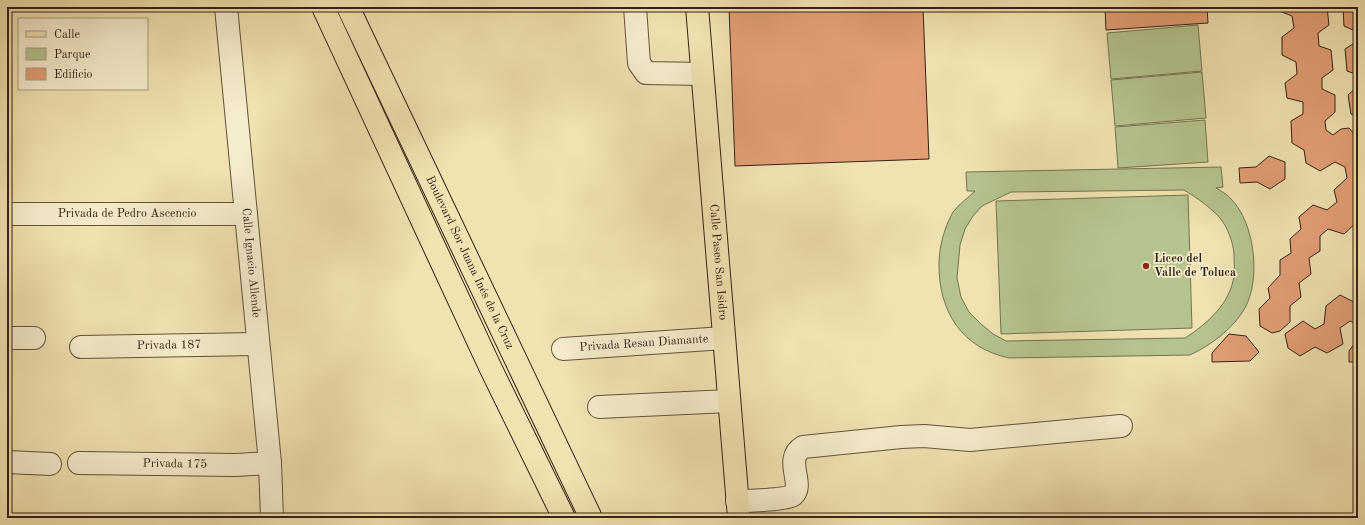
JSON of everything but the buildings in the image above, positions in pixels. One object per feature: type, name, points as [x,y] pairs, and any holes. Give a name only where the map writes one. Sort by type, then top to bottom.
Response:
[{"type":"main road","points":[[323,7],[491,369],[564,518]]},
{"type":"main road","name":"Boulevard Sor Juana Inés de la Cruz","points":[[348,7],[591,518]]},
{"type":"main road","name":"Calle Paseo San Isidro","points":[[697,7],[738,510]]},
{"type":"street","name":"Calle Ignacio Allende","points":[[226,7],[270,463],[272,518]]},
{"type":"street","points":[[635,7],[639,63],[646,73],[702,74]]},
{"type":"street","name":"Privada de Pedro Ascencio","points":[[7,214],[246,214]]},
{"type":"street","points":[[7,338],[34,338]]},
{"type":"street","name":"Privada Resan Diamante","points":[[563,349],[724,338]]},
{"type":"street","name":"Privada 187","points":[[81,347],[258,344]]},
{"type":"street","points":[[599,408],[729,401]]},
{"type":"street","points":[[738,510],[771,499],[793,495],[796,485],[794,458],[803,447],[924,436],[970,440],[1121,426]]},
{"type":"street","points":[[7,462],[50,464]]},
{"type":"street","name":"Privada 175","points":[[79,463],[236,466],[270,463]]},
{"type":"green space","points":[[1198,25],[1202,71],[1111,79],[1107,33]]},
{"type":"green space","points":[[1202,72],[1206,118],[1115,126],[1111,80]]},
{"type":"green space","points":[[1205,120],[1208,162],[1118,168],[1115,127]]},
{"type":"green space","points":[[1221,167],[1223,187],[1216,188],[1228,196],[1239,209],[1246,222],[1253,252],[1253,282],[1250,296],[1245,308],[1234,323],[1221,336],[1190,355],[1009,358],[992,353],[978,346],[966,337],[956,325],[943,298],[940,282],[940,251],[947,224],[955,209],[975,191],[967,191],[966,172]],"holes":[[[1184,190],[1203,202],[1220,218],[1230,235],[1234,254],[1234,275],[1232,285],[1223,304],[1202,326],[1185,338],[1006,341],[993,334],[980,323],[969,312],[961,297],[957,278],[960,245],[965,229],[973,216],[982,206],[1011,192]]]},
{"type":"green space","points":[[1188,195],[1192,328],[1001,334],[996,201]]},
{"type":"place","name":"Liceo del Valle de Toluca","points":[[1146,266]]}]
